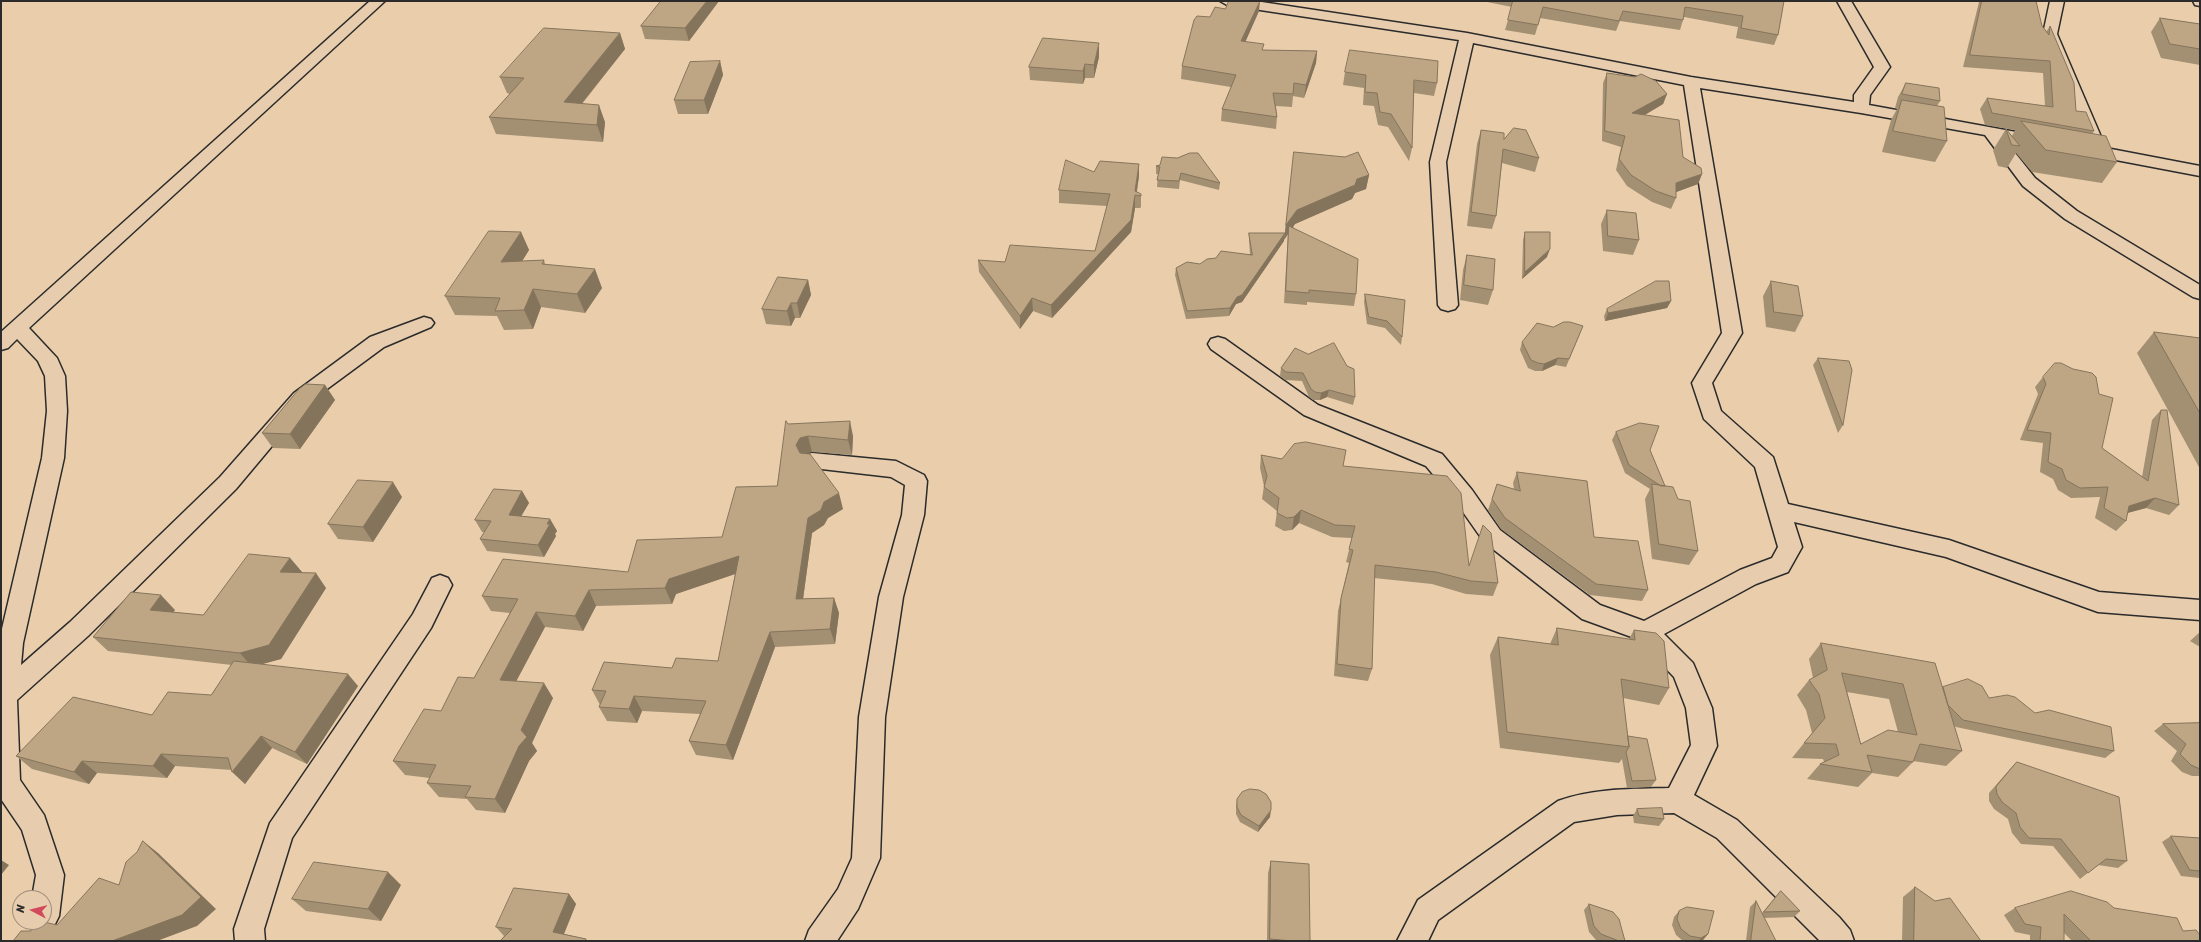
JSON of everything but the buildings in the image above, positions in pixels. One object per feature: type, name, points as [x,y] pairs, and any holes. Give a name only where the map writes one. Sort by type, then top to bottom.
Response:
[{"type":"street","points":[[48,890],[50,875],[34,824],[6,783],[4,696],[11,643],[53,458],[57,411],[55,376],[47,358],[9,336],[378,1]]},
{"type":"street","points":[[1227,1],[1467,37],[1691,82],[1861,108],[2048,142]]},
{"type":"street","points":[[1844,1],[1882,67],[1862,95],[1861,108]]},
{"type":"street","points":[[2057,1],[2050,34],[2099,152]]},
{"type":"street","points":[[1448,305],[1438,162],[1467,37]]},
{"type":"street","points":[[1646,632],[1748,577],[1780,564],[1790,547],[1765,463],[1711,414],[1702,383],[1732,333],[1691,82]]},
{"type":"street","points":[[1989,131],[2029,182],[2071,215],[2200,293]]},
{"type":"street","points":[[2070,146],[2200,171]]},
{"type":"street","points":[[4,696],[79,629],[228,483],[301,398],[377,342],[424,323]]},
{"type":"street","points":[[1218,344],[1311,410],[1434,460],[1464,496],[1492,536],[1591,612],[1646,632],[1684,671],[1699,708],[1704,746],[1677,800]]},
{"type":"street","points":[[812,461],[896,469],[916,482],[913,515],[891,597],[872,717],[866,858],[848,899],[820,941]]},
{"type":"street","points":[[1779,510],[1949,549],[2098,602],[2200,610]]},
{"type":"street","points":[[250,941],[250,929],[280,832],[422,621],[440,585]]},
{"type":"street","points":[[1412,941],[1428,910],[1568,810],[1617,802],[1677,800],[1726,829],[1828,928],[1839,941]]},
{"type":"street","points":[[30,941],[36,930]]}]
